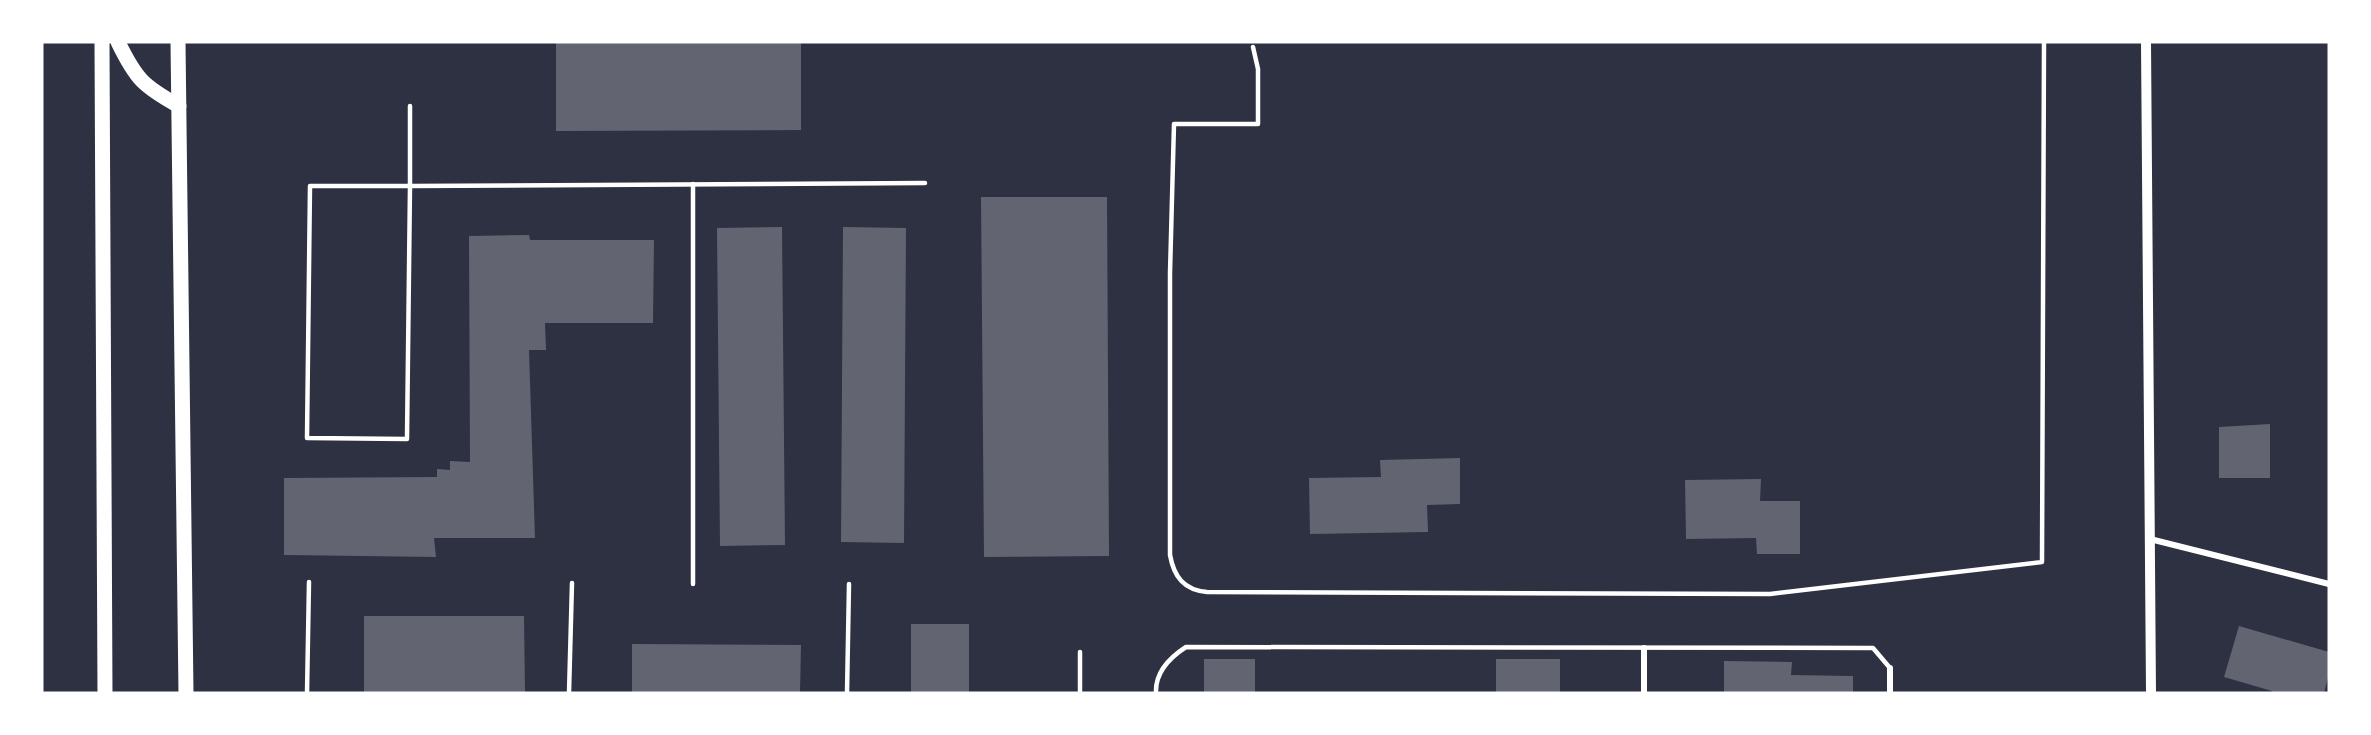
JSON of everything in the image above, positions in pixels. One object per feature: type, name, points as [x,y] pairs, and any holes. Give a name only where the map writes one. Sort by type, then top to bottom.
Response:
[{"type":"main road","points":[[102,42],[105,693]]},
{"type":"main road","points":[[118,42],[133,72],[148,89],[178,106]]},
{"type":"main road","points":[[178,42],[186,693]]},
{"type":"street","points":[[2146,42],[2151,693]]},
{"type":"street","points":[[2150,539],[2329,584]]},
{"type":"street","points":[[1644,648],[1644,693]]},
{"type":"street","points":[[1890,668],[1890,693]]},
{"type":"lane","points":[[1253,47],[1258,69],[1258,124],[1174,124],[1170,273],[1170,555],[1173,569],[1181,582],[1193,591],[1208,592],[1770,594],[2042,562],[2044,42]]},
{"type":"lane","points":[[410,105],[410,186],[407,440],[308,438],[310,186],[410,186],[925,183]]},
{"type":"lane","points":[[693,184],[693,584]]},
{"type":"lane","points":[[307,693],[309,582]]},
{"type":"lane","points":[[569,693],[572,583]]},
{"type":"lane","points":[[847,693],[849,584]]},
{"type":"lane","points":[[1156,693],[1155,682],[1169,659],[1186,647],[1873,648],[1890,668]]},
{"type":"lane","points":[[1080,652],[1080,693]]},
{"type":"building","points":[[556,42],[801,42],[801,130],[556,131]]},
{"type":"building","points":[[981,197],[1107,197],[1109,556],[984,557]]},
{"type":"building","points":[[782,227],[785,545],[720,546],[717,228]]},
{"type":"building","points":[[843,227],[906,228],[904,543],[841,542]]},
{"type":"building","points":[[529,235],[530,240],[654,240],[653,323],[545,323],[546,350],[529,350],[535,538],[434,538],[436,557],[284,555],[284,478],[437,477],[437,469],[450,470],[450,461],[470,462],[469,236]]},
{"type":"building","points":[[2270,424],[2270,478],[2219,478],[2219,427]]},
{"type":"building","points":[[1460,458],[1460,504],[1427,505],[1428,532],[1310,534],[1309,478],[1381,477],[1380,460]]},
{"type":"building","points":[[1761,479],[1760,501],[1800,501],[1800,554],[1757,554],[1756,538],[1686,539],[1685,480]]},
{"type":"building","points":[[364,616],[524,616],[525,693],[364,693]]},
{"type":"building","points":[[911,624],[969,624],[969,693],[911,693]]},
{"type":"building","points":[[2239,626],[2329,652],[2329,674],[2324,693],[2271,693],[2272,691],[2224,677]]},
{"type":"building","points":[[632,644],[801,645],[800,693],[632,693]]},
{"type":"building","points":[[1204,659],[1255,659],[1255,693],[1204,693]]},
{"type":"building","points":[[1496,659],[1560,659],[1560,693],[1496,693]]},
{"type":"building","points":[[1724,661],[1792,662],[1791,675],[1853,676],[1853,693],[1724,693]]}]
